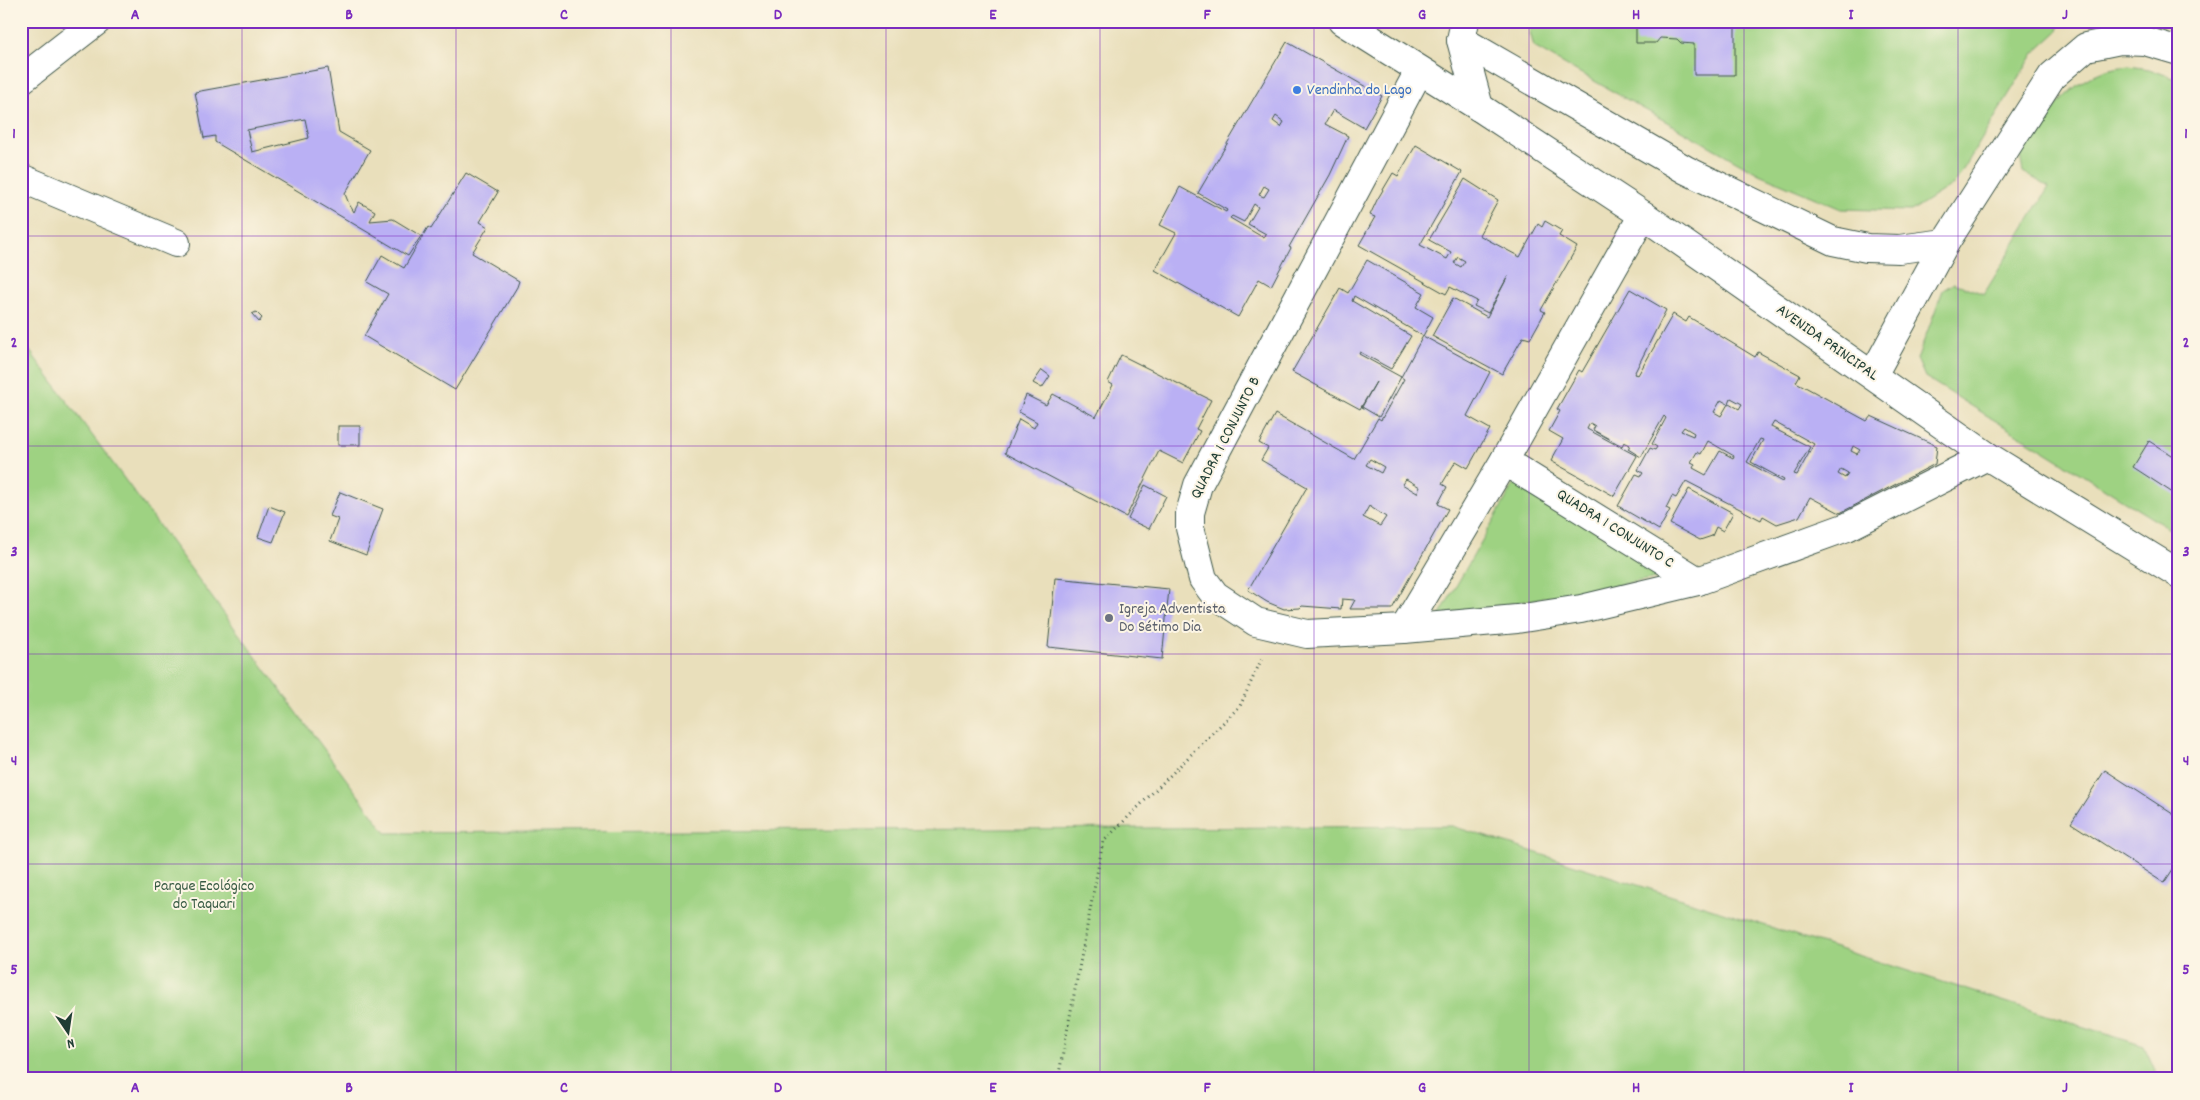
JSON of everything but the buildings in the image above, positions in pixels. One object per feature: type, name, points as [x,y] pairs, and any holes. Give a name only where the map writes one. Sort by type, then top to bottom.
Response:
[{"type":"street","points":[[21,80],[98,21]]},
{"type":"street","name":"AVENIDA PRINCIPAL","points":[[1342,21],[1479,107],[1643,215],[1987,456],[2179,574]]},
{"type":"street","points":[[1463,31],[1479,107]]},
{"type":"street","points":[[1463,31],[1686,170],[1833,241],[1867,248],[1899,249],[1945,243]]},
{"type":"street","points":[[1873,375],[1945,243],[2052,76],[2086,47],[2120,40],[2145,41],[2179,51]]},
{"type":"street","name":"QUADRA 1 CONJUNTO B","points":[[1419,71],[1198,485],[1190,513],[1190,528],[1203,579],[1215,595],[1235,610],[1256,622],[1307,634],[1404,629],[1517,619],[1581,609],[1698,581]]},
{"type":"street","points":[[21,178],[176,243]]},
{"type":"street","points":[[1404,629],[1504,461],[1643,215]]},
{"type":"street","points":[[1698,581],[1848,527],[1987,456]]},
{"type":"street","name":"QUADRA 1 CONJUNTO C","points":[[1504,461],[1698,581]]},
{"type":"path","points":[[1058,1079],[1102,842],[1240,706],[1276,628]]},
{"type":"green space","points":[[1527,21],[2060,21],[2058,31],[2034,53],[1955,183],[1911,211],[1841,209],[1759,174],[1534,47]]},
{"type":"green space","points":[[2129,66],[2149,69],[2179,80],[2179,535],[1925,377],[1917,359],[1943,290],[1954,283],[1984,294],[2049,187],[2023,172],[2020,156],[2053,110],[2077,85],[2092,76]]},
{"type":"green space","name":"Parque Ecológico do Taquari","points":[[21,339],[386,833],[1452,826],[2144,1046],[2159,1079],[21,1079]]},
{"type":"green space","points":[[1516,481],[1669,576],[1439,616]]},
{"type":"place","name":"Vendinha do Lago","points":[[1297,90]]},
{"type":"place","name":"Igreja Adventista Do Sétimo Dia","points":[[1109,618]]}]
